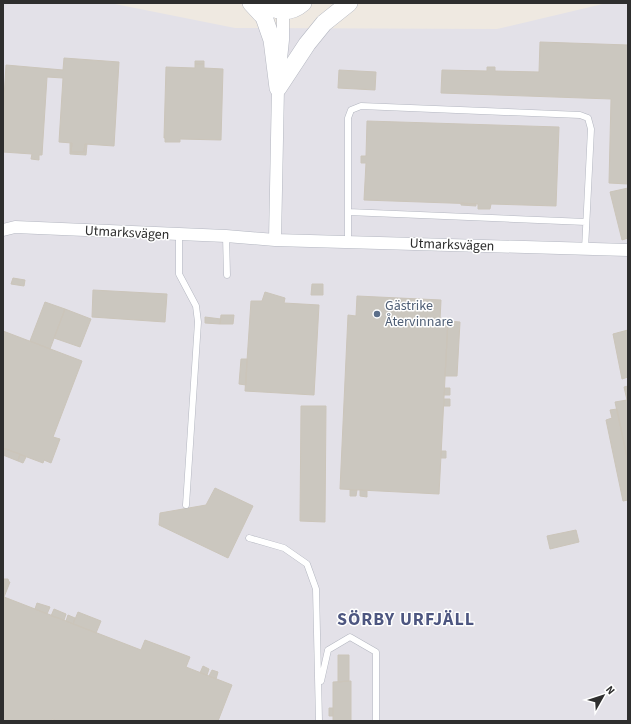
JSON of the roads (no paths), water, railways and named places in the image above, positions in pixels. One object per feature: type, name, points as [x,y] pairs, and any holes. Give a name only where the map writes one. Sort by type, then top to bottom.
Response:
[{"type":"main road","points":[[251,3],[264,17],[272,40],[278,88]]},
{"type":"main road","points":[[264,3],[272,9],[283,11],[294,10],[303,3]]},
{"type":"main road","points":[[278,88],[307,44],[324,23],[349,3]]},
{"type":"street","points":[[275,240],[278,88],[283,40],[283,11]]},
{"type":"street","name":"Utmarksvägen","points":[[3,230],[15,227],[226,236],[275,240],[628,250]]},
{"type":"lane","points":[[348,242],[348,118],[351,110],[361,106],[580,114],[588,118],[591,129],[585,249]]},
{"type":"lane","points":[[348,212],[586,222]]},
{"type":"lane","points":[[180,235],[179,274],[196,306],[198,322],[186,505]]},
{"type":"lane","points":[[226,236],[227,275]]},
{"type":"lane","points":[[249,538],[284,548],[307,564],[316,589],[319,721]]},
{"type":"lane","points":[[319,691],[328,650],[350,637],[376,652],[376,721]]},
{"type":"place","name":"Gästrike Återvinnare","points":[[377,314]]},
{"type":"district","name":"SÖRBY URFJÄLL","points":[[406,619]]}]
